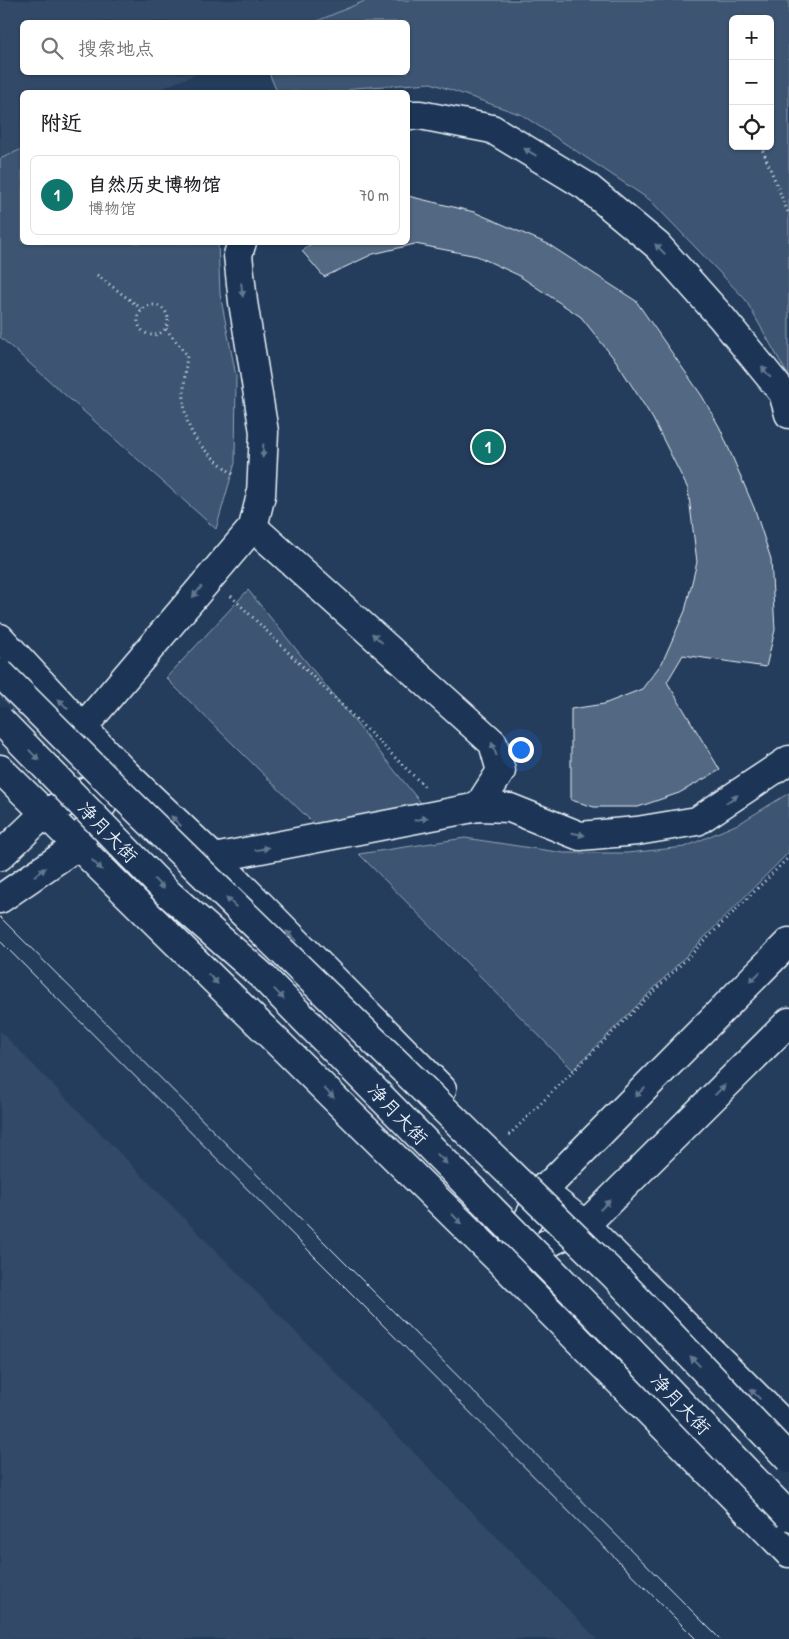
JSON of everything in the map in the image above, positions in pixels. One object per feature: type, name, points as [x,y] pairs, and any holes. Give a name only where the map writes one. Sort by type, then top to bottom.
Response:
[{"type":"main road","points":[[410,115],[420,114],[492,129],[586,186],[658,246],[722,318],[787,400]]},
{"type":"main road","points":[[84,726],[253,527],[261,495],[264,432],[238,255],[241,245]]},
{"type":"main road","points":[[253,527],[493,743],[501,771],[478,807]]},
{"type":"main road","points":[[0,638],[84,726],[123,771],[214,858],[542,1191],[585,1225],[789,1429]]},
{"type":"main road","name":"净月大街","points":[[0,673],[131,804],[616,1277],[789,1459]]},
{"type":"main road","name":"净月大街","points":[[0,720],[170,895],[262,976],[621,1341],[789,1516]]},
{"type":"main road","points":[[214,858],[478,807],[510,808],[580,836],[637,831],[698,821],[789,760]]},
{"type":"main road","name":"净月大街","points":[[0,769],[504,1265],[789,1553]]},
{"type":"main road","points":[[0,856],[44,814],[123,771]]},
{"type":"main road","points":[[0,899],[77,846],[123,771]]},
{"type":"main road","points":[[504,1265],[542,1191],[789,942]]},
{"type":"main road","points":[[504,1265],[585,1225],[789,1022]]},
{"type":"path","points":[[763,150],[789,215]]},
{"type":"path","points":[[97,275],[142,309]]},
{"type":"path","points":[[152,304],[163,308],[168,318],[166,328],[158,334],[148,334],[140,328],[138,318],[142,309],[152,304]]},
{"type":"path","points":[[166,328],[187,355],[182,398],[190,433],[209,456],[261,495]]},
{"type":"path","points":[[210,576],[452,813]]},
{"type":"path","points":[[498,1146],[789,857]]},
{"type":"shaded area","points":[[0,0],[367,0],[320,20],[20,20],[20,75],[194,75],[158,90],[20,90],[20,150],[0,159]]},
{"type":"shaded area","points":[[367,0],[789,0],[789,377],[745,299],[650,200],[522,115],[431,83],[354,88],[349,90],[276,90],[270,75],[410,75],[410,20],[320,20]]},
{"type":"shaded area","points":[[20,150],[20,245],[218,245],[220,294],[236,376],[235,463],[216,529],[0,337],[0,159]]},
{"type":"shaded area","points":[[248,590],[421,803],[315,825],[166,678]]},
{"type":"shaded area","points":[[789,793],[789,852],[573,1070],[359,854],[465,838],[564,853],[627,853],[685,847],[740,823]]},
{"type":"shaded area","points":[[0,1031],[597,1639],[0,1639]]},
{"type":"building","points":[[410,196],[474,212],[548,244],[636,301],[702,396],[720,428],[755,510],[771,559],[775,630],[766,667],[683,655],[667,682],[720,770],[679,793],[638,807],[594,807],[571,800],[571,709],[604,704],[642,689],[662,663],[685,611],[697,562],[688,489],[653,419],[616,361],[581,317],[518,275],[477,256],[415,244],[373,254],[324,277],[302,251],[309,245],[410,245]]},
{"type":"tram line","points":[[0,917],[720,1639]]},
{"type":"tram line","points":[[0,941],[696,1639]]},
{"type":"place","name":"自然历史博物馆","points":[[488,447]]}]
